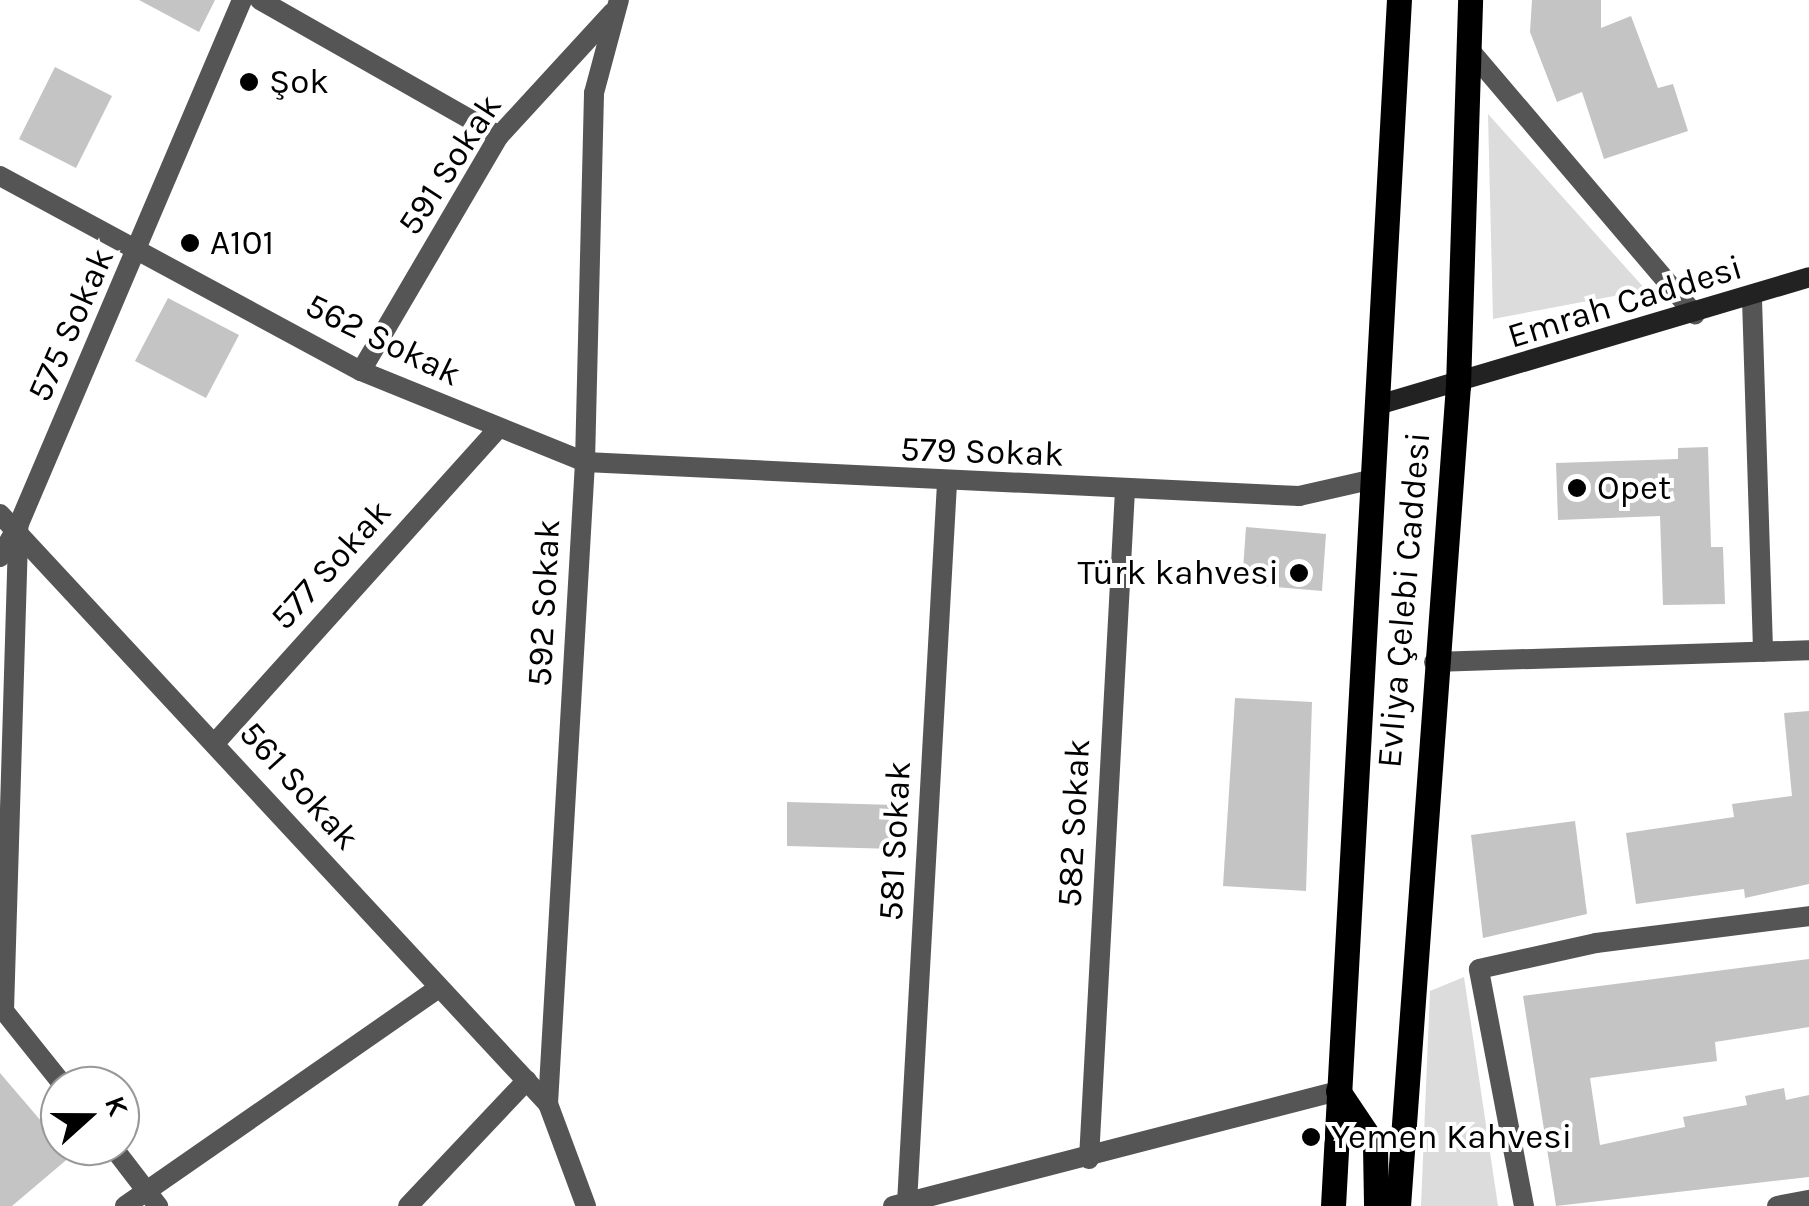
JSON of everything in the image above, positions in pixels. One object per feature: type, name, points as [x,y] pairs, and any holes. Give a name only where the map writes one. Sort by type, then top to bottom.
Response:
[{"type":"main road","name":"Evliya Çelebi Caddesi","points":[[1333,1206],[1399,0]]},
{"type":"main road","name":"Evliya Çelebi Caddesi","points":[[1398,1206],[1434,662],[1458,386],[1470,0]]},
{"type":"main road","points":[[1338,1092],[1375,1146],[1376,1206]]},
{"type":"street","name":"575 Sokak","points":[[48,1066],[2,1008],[9,520],[141,247],[242,0]]},
{"type":"street","points":[[260,0],[499,136]]},
{"type":"street","name":"591 Sokak","points":[[361,371],[499,136],[617,5]]},
{"type":"street","name":"592 Sokak","points":[[586,1206],[548,1104],[585,462],[594,92],[617,5]]},
{"type":"street","points":[[1468,48],[1695,315]]},
{"type":"street","name":"562 Sokak","points":[[0,176],[141,247],[361,371],[496,431],[585,462]]},
{"type":"street","name":"Emrah Caddesi","points":[[1378,405],[1458,386],[1752,299],[1809,277]]},
{"type":"street","points":[[1752,299],[1763,652]]},
{"type":"street","name":"577 Sokak","points":[[215,743],[496,431]]},
{"type":"street","name":"579 Sokak","points":[[585,462],[947,484],[1300,496],[1374,479]]},
{"type":"street","name":"581 Sokak","points":[[900,1204],[947,484]]},
{"type":"street","name":"582 Sokak","points":[[1088,1159],[1125,490]]},
{"type":"street","points":[[0,557],[9,520]]},
{"type":"street","name":"561 Sokak","points":[[9,520],[548,1104]]},
{"type":"street","points":[[1434,662],[1809,650]]},
{"type":"street","points":[[1524,1206],[1479,969],[1596,943],[1809,916]]},
{"type":"street","points":[[125,1206],[153,1198],[438,988]]},
{"type":"street","points":[[408,1206],[527,1080]]},
{"type":"street","points":[[900,1204],[1338,1092]]},
{"type":"street","points":[[128,1166],[153,1198]]},
{"type":"street","points":[[1777,1206],[1809,1200]]},
{"type":"shaded area","points":[[1488,114],[1646,290],[1493,319]]},
{"type":"shaded area","points":[[1464,977],[1498,1206],[1421,1206],[1430,991]]},
{"type":"building","points":[[139,0],[215,0],[199,32]]},
{"type":"building","points":[[1532,0],[1601,0],[1601,28],[1631,16],[1658,88],[1673,84],[1688,131],[1604,159],[1582,92],[1557,102],[1530,32]]},
{"type":"building","points":[[55,67],[112,96],[76,168],[19,139]]},
{"type":"building","points":[[168,298],[239,335],[206,398],[135,361]]},
{"type":"building","points":[[1708,447],[1711,547],[1723,547],[1725,604],[1663,605],[1660,516],[1558,520],[1556,463],[1678,459],[1678,448]]},
{"type":"building","points":[[1246,527],[1326,534],[1322,591],[1242,584]]},
{"type":"building","points":[[1235,698],[1312,702],[1306,891],[1223,886]]},
{"type":"building","points":[[1809,711],[1809,884],[1745,898],[1744,889],[1636,904],[1626,833],[1734,817],[1732,804],[1792,796],[1784,713]]},
{"type":"building","points":[[787,802],[896,805],[895,849],[787,846]]},
{"type":"building","points":[[1575,821],[1587,914],[1483,938],[1471,835]]},
{"type":"building","points":[[1809,959],[1809,1027],[1715,1042],[1717,1061],[1590,1078],[1600,1145],[1685,1127],[1683,1117],[1747,1105],[1745,1096],[1784,1088],[1786,1100],[1809,1095],[1809,1177],[1556,1206],[1523,996]]},
{"type":"building","points":[[0,1073],[40,1120],[40,1166],[59,1166],[12,1206],[0,1206]]},
{"type":"place","name":"Şok","points":[[249,82]]},
{"type":"place","name":"A101","points":[[190,243]]},
{"type":"place","name":"Opet","points":[[1577,488]]},
{"type":"place","name":"Türk kahvesi","points":[[1299,573]]},
{"type":"place","name":"Yemen Kahvesi","points":[[1311,1137]]}]
